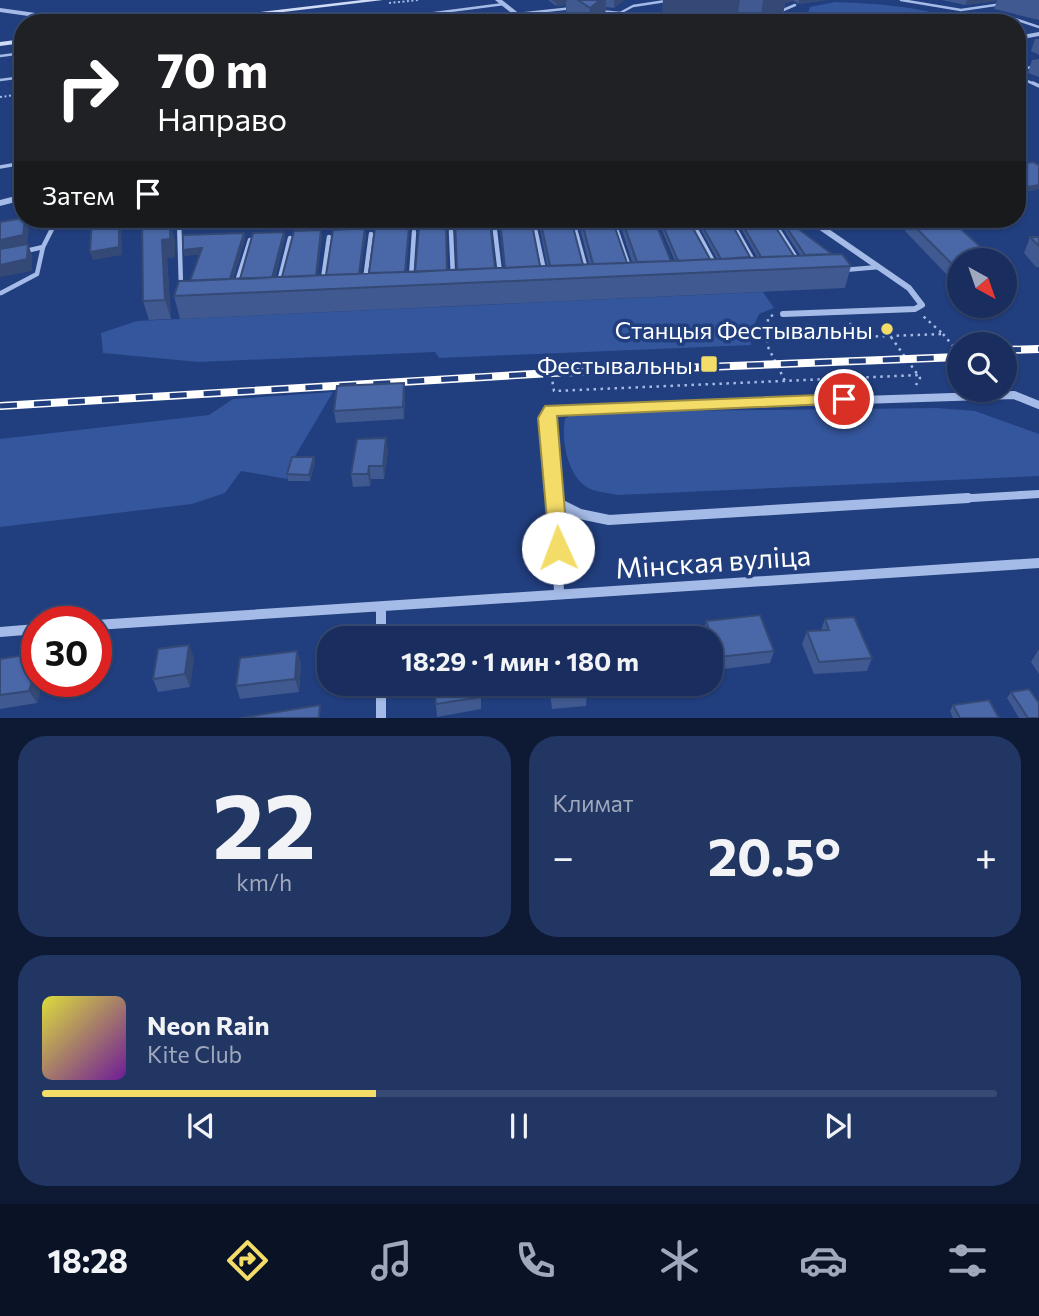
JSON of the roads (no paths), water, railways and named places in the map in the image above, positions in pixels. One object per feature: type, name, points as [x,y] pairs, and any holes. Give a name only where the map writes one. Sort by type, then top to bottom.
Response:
[{"type":"main road","points":[[252,14],[380,0]]},
{"type":"street","points":[[501,2],[516,13]]},
{"type":"street","points":[[0,10],[29,14]]},
{"type":"street","points":[[783,314],[915,309],[922,301],[822,228]]},
{"type":"street","points":[[559,594],[556,502],[546,418],[551,410],[1014,395],[1039,405]]},
{"type":"street","points":[[556,502],[580,514],[609,520],[1039,494]]},
{"type":"street","name":"Мінская вуліца","points":[[112,624],[1037,566]]},
{"type":"street","points":[[381,607],[381,626]]},
{"type":"street","points":[[0,632],[21,630]]},
{"type":"street","points":[[381,696],[381,718]]},
{"type":"lane","points":[[597,10],[620,13],[633,6],[672,0]]},
{"type":"lane","points":[[901,0],[961,10],[1002,4]]},
{"type":"lane","points":[[428,14],[501,2]]},
{"type":"lane","points":[[573,8],[580,5]]},
{"type":"lane","points":[[784,14],[781,11],[795,5]]},
{"type":"lane","points":[[510,14],[585,9]]},
{"type":"lane","points":[[1,293],[37,274],[43,247],[52,228]]},
{"type":"lane","points":[[179,228],[181,299]]},
{"type":"lane","points":[[616,228],[633,280]]},
{"type":"lane","points":[[695,228],[715,265]]},
{"type":"lane","points":[[735,228],[761,274]]},
{"type":"lane","points":[[777,228],[799,263]]},
{"type":"lane","points":[[535,229],[544,273]]},
{"type":"lane","points":[[575,229],[589,282]]},
{"type":"lane","points":[[451,231],[453,287]]},
{"type":"lane","points":[[495,231],[501,286]]},
{"type":"lane","points":[[410,289],[414,232]]},
{"type":"lane","points":[[363,290],[371,234]]},
{"type":"lane","points":[[322,282],[329,237]]},
{"type":"lane","points":[[275,295],[290,238]]},
{"type":"lane","points":[[232,298],[250,240]]},
{"type":"lane","points":[[22,252],[43,247]]},
{"type":"lane","points":[[830,271],[879,267]]},
{"type":"railway","points":[[1017,350],[1039,349]]},
{"type":"railway","points":[[0,406],[551,373],[947,357]]},
{"type":"place","name":"Станцыя Фестывальны","points":[[887,329]]},
{"type":"place","name":"Фестывальны","points":[[709,364]]}]
